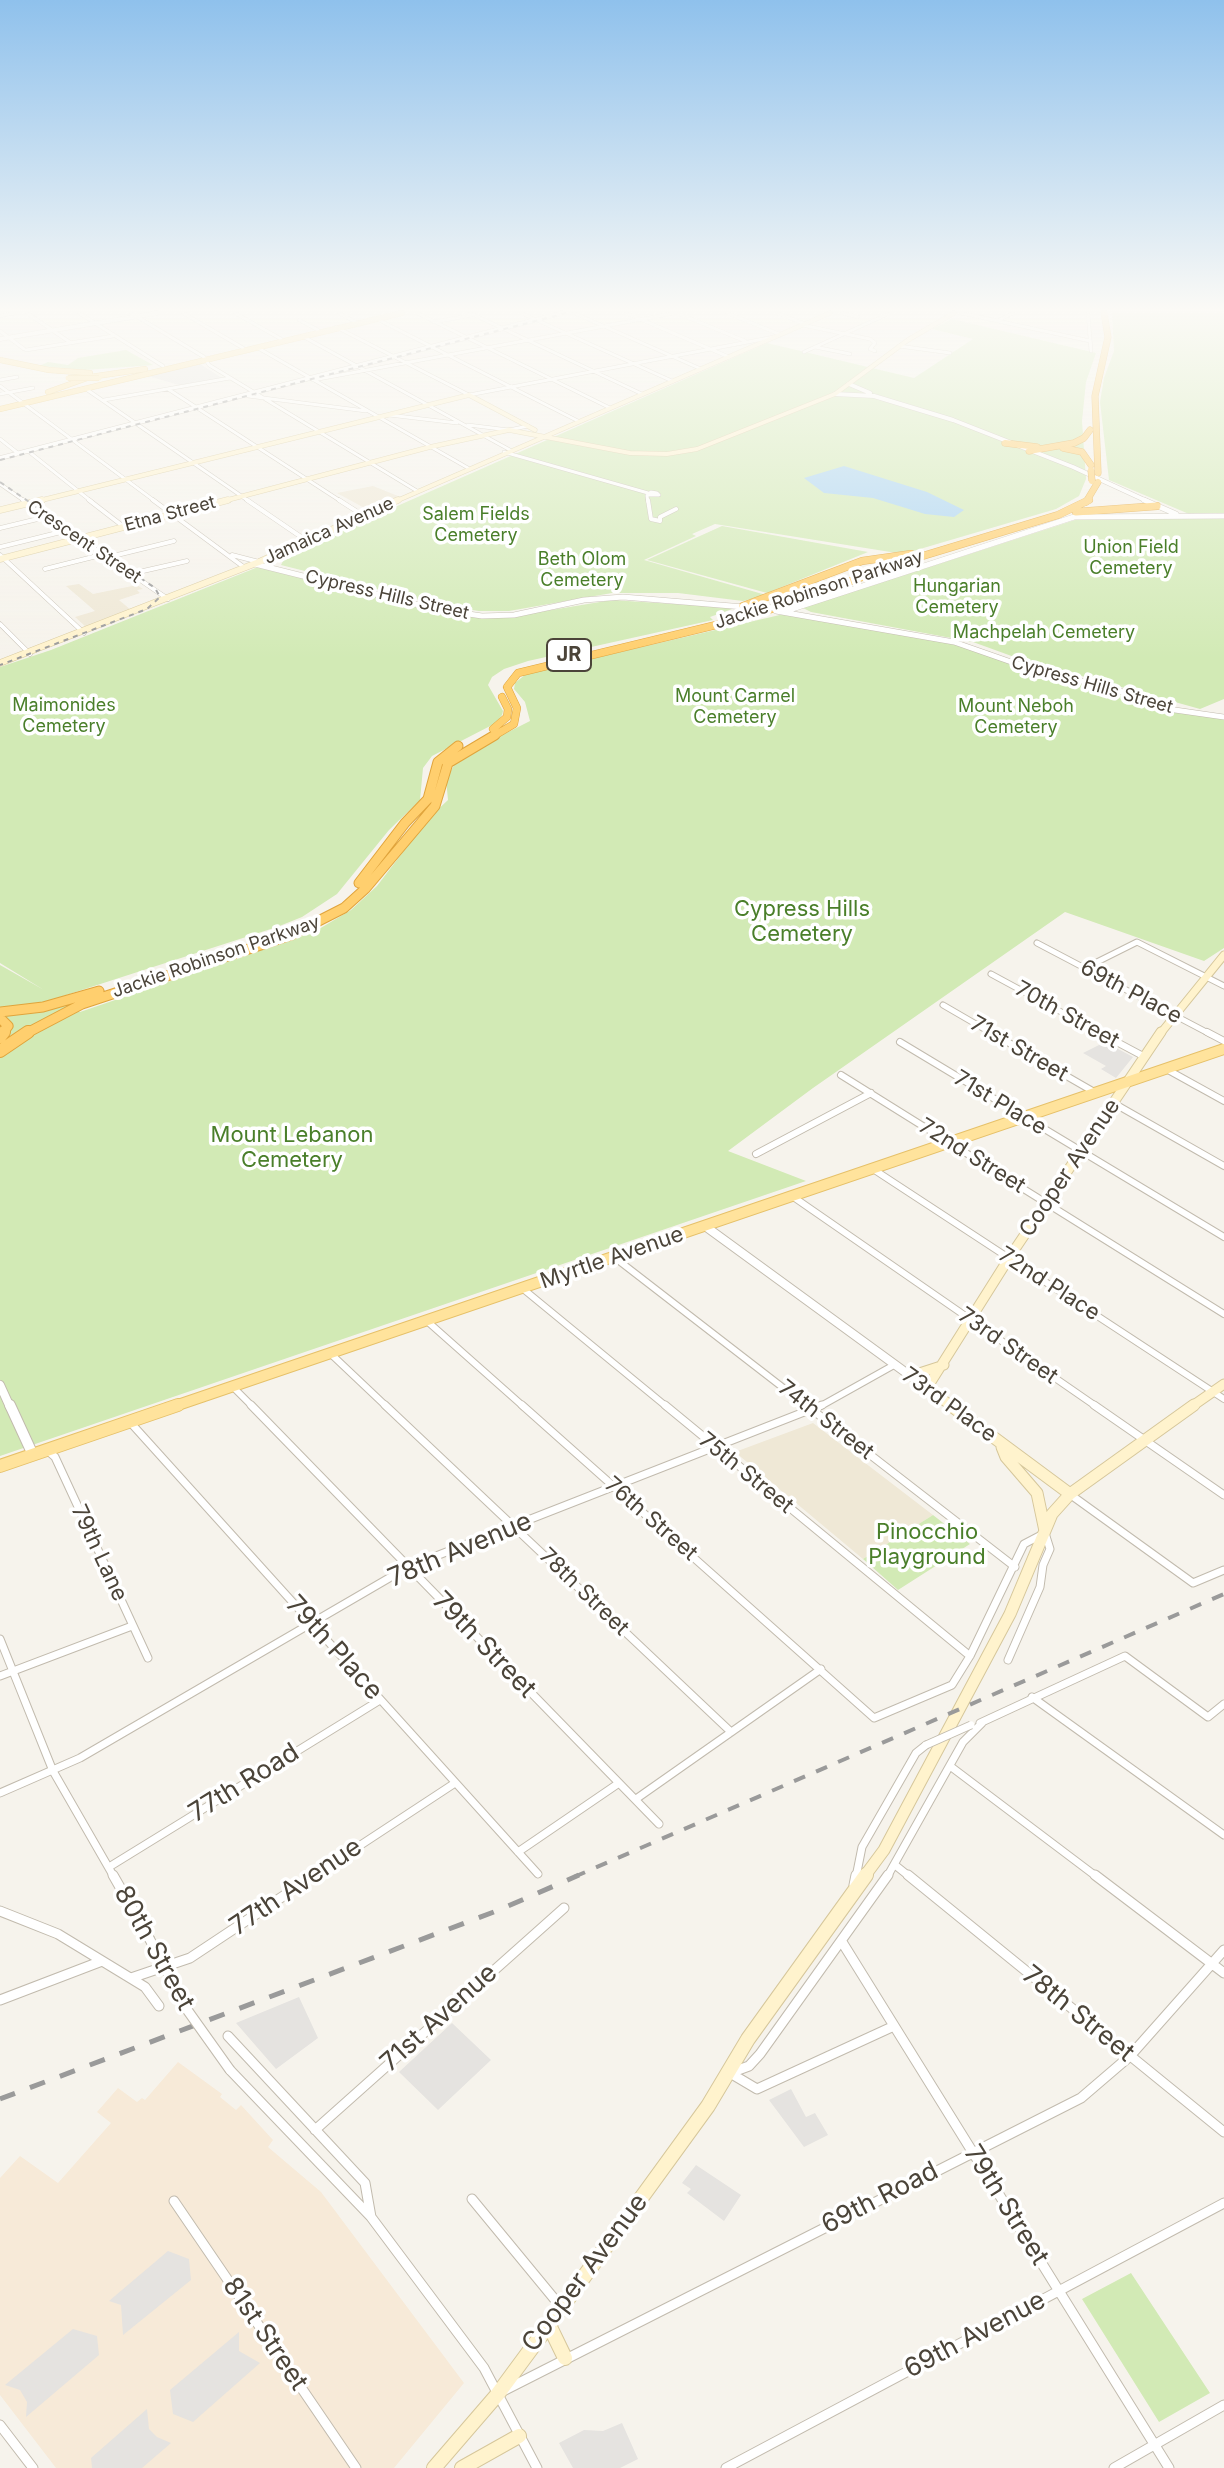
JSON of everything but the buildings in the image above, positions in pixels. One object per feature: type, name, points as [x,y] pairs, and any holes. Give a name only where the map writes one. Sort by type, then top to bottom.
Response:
[{"type":"highway","points":[[1094,474],[1095,428]]},
{"type":"highway","points":[[1090,430],[1094,474]]},
{"type":"highway","points":[[1005,443],[1050,452],[1079,441],[1090,430]]},
{"type":"highway","points":[[1030,452],[1078,450],[1086,455],[1104,498],[1155,505]]},
{"type":"highway","name":"Jackie Robinson Parkway","points":[[0,1040],[59,1008],[278,934],[322,914],[353,891],[421,813],[439,798],[448,763],[504,732],[516,721],[517,708],[507,690],[512,678],[536,667],[749,617],[916,558],[1034,523],[1082,505],[1095,492],[1094,474]]},
{"type":"highway","name":"Jackie Robinson Parkway","points":[[0,1051],[37,1026],[82,1004],[291,935],[322,921],[360,894],[421,813],[429,796],[433,772],[441,759],[454,748],[495,728],[506,719],[508,709],[499,686],[514,670],[741,616],[1069,508],[1086,496],[1094,474]]},
{"type":"highway","points":[[1034,523],[1092,509],[1155,505]]},
{"type":"highway","points":[[751,606],[862,561],[909,555],[949,545]]},
{"type":"highway","points":[[852,577],[879,564],[862,561]]},
{"type":"highway","points":[[600,652],[782,611]]},
{"type":"highway","points":[[0,1040],[8,1026],[0,1015],[43,1007],[117,986]]},
{"type":"main road","points":[[0,510],[329,428]]},
{"type":"main road","points":[[532,428],[546,435]]},
{"type":"main road","name":"Jamaica Avenue","points":[[0,663],[84,633],[267,559],[562,428]]},
{"type":"main road","points":[[509,430],[630,453],[686,452],[747,428]]},
{"type":"main road","name":"Etna Street","points":[[1,557],[369,462],[509,430]]},
{"type":"main road","name":"Cooper Avenue","points":[[927,1388],[1009,1258],[1115,1104],[1143,1056],[1204,976],[1224,955]]},
{"type":"main road","name":"Myrtle Avenue","points":[[0,1466],[1224,1049]]},
{"type":"main road","points":[[910,1376],[944,1365]]},
{"type":"main road","name":"Cooper Avenue","points":[[434,2468],[497,2395],[549,2325],[730,2073],[748,2039],[884,1850],[1029,1573],[1052,1514],[1070,1494],[1224,1384]]},
{"type":"main road","name":"73rd Place","points":[[927,1388],[1070,1494]]},
{"type":"main road","points":[[1001,1444],[1006,1457],[1037,1493],[1045,1532]]},
{"type":"main road","points":[[549,2325],[565,2358]]},
{"type":"main road","points":[[462,2468],[519,2436]]},
{"type":"street","points":[[59,428],[245,568]]},
{"type":"street","points":[[0,458],[122,428]]},
{"type":"street","points":[[144,428],[307,541]]},
{"type":"street","points":[[228,428],[364,516]]},
{"type":"street","points":[[313,428],[417,491]]},
{"type":"street","points":[[398,428],[468,468]]},
{"type":"street","points":[[472,428],[507,451],[648,494],[651,519],[660,521],[660,517],[676,509]]},
{"type":"street","points":[[495,428],[509,430]]},
{"type":"street","name":"Etna Street","points":[[509,430],[518,428]]},
{"type":"street","points":[[971,428],[1030,452]]},
{"type":"street","points":[[0,439],[19,454]]},
{"type":"street","points":[[28,451],[124,527]]},
{"type":"street","points":[[1050,452],[1140,502]]},
{"type":"street","name":"Crescent Street","points":[[0,484],[168,599]]},
{"type":"street","points":[[0,492],[9,490]]},
{"type":"street","points":[[1155,505],[1180,516]]},
{"type":"street","points":[[782,611],[1074,517],[1224,516]]},
{"type":"street","points":[[0,528],[46,517]]},
{"type":"street","points":[[0,547],[65,531]]},
{"type":"street","points":[[45,569],[174,541]]},
{"type":"street","points":[[228,554],[257,563]]},
{"type":"street","points":[[1,557],[84,633]]},
{"type":"street","points":[[267,559],[272,565]]},
{"type":"street","points":[[130,574],[187,561]]},
{"type":"street","name":"Cypress Hills Street","points":[[257,563],[435,609],[482,616],[514,615],[584,600],[623,597],[751,606]]},
{"type":"street","name":"Cypress Hills Street","points":[[257,563],[438,607],[479,613],[512,612],[606,596],[678,598],[751,606],[955,641],[1180,708],[1224,716]]},
{"type":"street","points":[[0,624],[30,654]]},
{"type":"street","points":[[1085,968],[1137,942],[1224,986]]},
{"type":"street","name":"69th Place","points":[[1037,943],[1224,1041]]},
{"type":"street","name":"70th Street","points":[[991,974],[1143,1056]]},
{"type":"street","name":"71st Street","points":[[943,1005],[1096,1093]]},
{"type":"street","name":"71st Place","points":[[900,1042],[1224,1237]]},
{"type":"street","points":[[1166,1069],[1224,1101]]},
{"type":"street","name":"72nd Street","points":[[841,1075],[1224,1314]]},
{"type":"street","points":[[756,1154],[871,1093]]},
{"type":"street","points":[[1115,1104],[1224,1166]]},
{"type":"street","name":"72nd Place","points":[[873,1169],[1224,1399]]},
{"type":"street","name":"73rd Street","points":[[792,1196],[1224,1495]]},
{"type":"street","name":"73rd Place","points":[[705,1226],[927,1388]]},
{"type":"street","name":"74th Street","points":[[614,1257],[1015,1567],[1041,1578]]},
{"type":"street","name":"75th Street","points":[[522,1288],[970,1656]]},
{"type":"street","name":"76th Street","points":[[427,1321],[874,1718]]},
{"type":"street","name":"78th Street","points":[[331,1354],[731,1732]]},
{"type":"street","name":"78th Avenue","points":[[0,1793],[53,1771],[408,1567],[814,1410],[894,1365]]},
{"type":"street","points":[[0,1385],[33,1455]]},
{"type":"street","name":"79th Street","points":[[233,1387],[659,1824]]},
{"type":"street","name":"79th Place","points":[[130,1422],[538,1874]]},
{"type":"street","name":"79th Lane","points":[[47,1450],[55,1457],[148,1658]]},
{"type":"street","name":"73rd Place","points":[[1070,1494],[1193,1583],[1224,1570]]},
{"type":"street","name":"Cooper Avenue","points":[[874,1718],[952,1685],[970,1656],[1024,1544],[1045,1532],[1050,1549],[1008,1660]]},
{"type":"street","points":[[0,1676],[132,1626]]},
{"type":"street","name":"80th Street","points":[[0,1639],[53,1771],[188,2011],[230,2070],[371,2217],[479,2362],[537,2468]]},
{"type":"street","points":[[982,1723],[1125,1656],[1208,1717],[1222,1707]]},
{"type":"street","points":[[636,1799],[821,1669]]},
{"type":"street","points":[[1032,1697],[1224,1835]]},
{"type":"street","name":"77th Road","points":[[109,1867],[380,1700]]},
{"type":"street","name":"Cooper Avenue","points":[[851,1899],[862,1847],[916,1753],[926,1745],[982,1723]]},
{"type":"street","name":"Cooper Avenue","points":[[730,2073],[749,2066],[760,2054],[842,1942],[895,1865],[963,1742],[982,1723]]},
{"type":"street","points":[[950,1766],[1224,1973]]},
{"type":"street","name":"77th Avenue","points":[[131,1978],[190,1958],[455,1783]]},
{"type":"street","points":[[518,1852],[619,1783]]},
{"type":"street","name":"78th Street","points":[[895,1865],[1224,2132]]},
{"type":"street","name":"71st Avenue","points":[[315,2130],[564,1908]]},
{"type":"street","points":[[0,1911],[58,1934],[145,1987],[159,2006]]},
{"type":"street","name":"79th Street","points":[[842,1942],[1169,2468]]},
{"type":"street","name":"69th Road","points":[[497,2395],[1081,2098],[1130,2056],[1224,1950]]},
{"type":"street","points":[[0,2000],[102,1961]]},
{"type":"street","points":[[730,2073],[757,2089],[894,2026]]},
{"type":"street","name":"80th Street","points":[[228,2036],[365,2183],[371,2217]]},
{"type":"street","points":[[472,2199],[562,2307]]},
{"type":"street","name":"81st Street","points":[[174,2201],[356,2468]]},
{"type":"street","name":"69th Avenue","points":[[726,2468],[1224,2203]]},
{"type":"street","points":[[1114,2468],[1224,2405]]},
{"type":"street","points":[[0,2425],[33,2468]]},
{"type":"shaded area","points":[[373,486],[398,496],[368,510],[337,493]]},
{"type":"shaded area","points":[[79,584],[93,594],[137,585],[143,589],[119,600],[131,610],[86,627],[75,617],[95,611],[66,586]]},
{"type":"shaded area","points":[[1105,1042],[1133,1057],[1116,1078],[1101,1069],[1106,1066],[1083,1053]]},
{"type":"shaded area","points":[[813,1423],[933,1515],[863,1559],[735,1452]]},
{"type":"shaded area","points":[[299,1997],[318,2038],[276,2069],[236,2023]]},
{"type":"shaded area","points":[[452,2023],[491,2060],[438,2110],[399,2072]]},
{"type":"shaded area","points":[[178,2062],[222,2094],[220,2097],[236,2110],[241,2105],[273,2140],[268,2147],[321,2192],[464,2383],[394,2468],[56,2468],[0,2395],[0,2178],[20,2156],[58,2183],[111,2123],[97,2112],[118,2088],[137,2102],[142,2098],[145,2100]]},
{"type":"shaded area","points":[[791,2089],[806,2117],[815,2113],[828,2135],[804,2147],[769,2100]]},
{"type":"shaded area","points":[[696,2165],[741,2195],[724,2221],[687,2193],[691,2189],[682,2183]]},
{"type":"shaded area","points":[[168,2251],[189,2259],[191,2280],[123,2335],[121,2305],[109,2301]]},
{"type":"shaded area","points":[[73,2329],[97,2336],[99,2355],[26,2417],[27,2402],[20,2390],[5,2385]]},
{"type":"shaded area","points":[[239,2332],[239,2351],[260,2363],[193,2422],[173,2414],[170,2390]]},
{"type":"shaded area","points":[[147,2409],[149,2429],[157,2437],[171,2443],[142,2468],[92,2468],[91,2458]]},
{"type":"shaded area","points":[[622,2423],[638,2459],[620,2468],[573,2468],[559,2443],[584,2430],[603,2431]]},
{"type":"green space","points":[[574,428],[1082,428],[1086,479],[1079,496],[1056,509],[903,554],[715,524],[644,560],[766,595],[743,601],[678,593],[612,593],[509,611],[479,611],[440,605],[281,565],[283,561],[277,559]]},
{"type":"green space","points":[[1103,428],[1224,428],[1224,513],[1189,514],[1109,480]]},
{"type":"green space","points":[[1224,518],[1224,699],[1200,709],[1017,658],[973,642],[803,608],[1078,519]]},
{"type":"green space","points":[[722,526],[868,552],[767,593],[647,560]]},
{"type":"green space","points":[[258,567],[464,616],[509,617],[612,600],[735,608],[710,617],[713,620],[504,669],[492,677],[488,685],[503,711],[502,715],[496,723],[432,756],[423,768],[420,800],[389,830],[337,894],[302,917],[277,927],[57,998],[80,1012],[314,932],[351,910],[377,886],[429,818],[448,800],[446,779],[459,757],[530,721],[525,702],[514,689],[515,683],[526,674],[784,614],[953,644],[1027,669],[1118,692],[1173,712],[1224,719],[1224,948],[1204,961],[1065,912],[728,1151],[806,1181],[0,1456],[0,965],[44,990],[0,963],[0,667],[51,650]]},
{"type":"green space","name":"Pinocchio Playground","points":[[933,1515],[970,1544],[898,1590],[863,1559]]},
{"type":"green space","points":[[1131,2273],[1210,2393],[1159,2422],[1082,2299]]},
{"type":"water","points":[[844,466],[927,492],[964,510],[954,517],[925,514],[873,498],[824,493],[804,478]]},
{"type":"railway","points":[[0,460],[123,428]]},
{"type":"railway","points":[[0,482],[155,588],[160,597],[147,609],[0,665]]},
{"type":"railway","points":[[574,1877],[1224,1594]]},
{"type":"railway","points":[[0,2099],[499,1910],[579,1875]]},
{"type":"park label","name":"Salem Fields Cemetery","points":[[476,525]]},
{"type":"park label","name":"Union Field Cemetery","points":[[1131,558]]},
{"type":"park label","name":"Beth Olom Cemetery","points":[[582,570]]},
{"type":"park label","name":"Hungarian Cemetery","points":[[957,597]]},
{"type":"park label","name":"Machpelah Cemetery","points":[[1044,633]]},
{"type":"park label","name":"Mount Carmel Cemetery","points":[[735,707]]},
{"type":"park label","name":"Maimonides Cemetery","points":[[64,716]]},
{"type":"park label","name":"Mount Neboh Cemetery","points":[[1016,717]]},
{"type":"park label","name":"Cypress Hills Cemetery","points":[[802,922]]},
{"type":"park label","name":"Mount Lebanon Cemetery","points":[[292,1148]]}]
